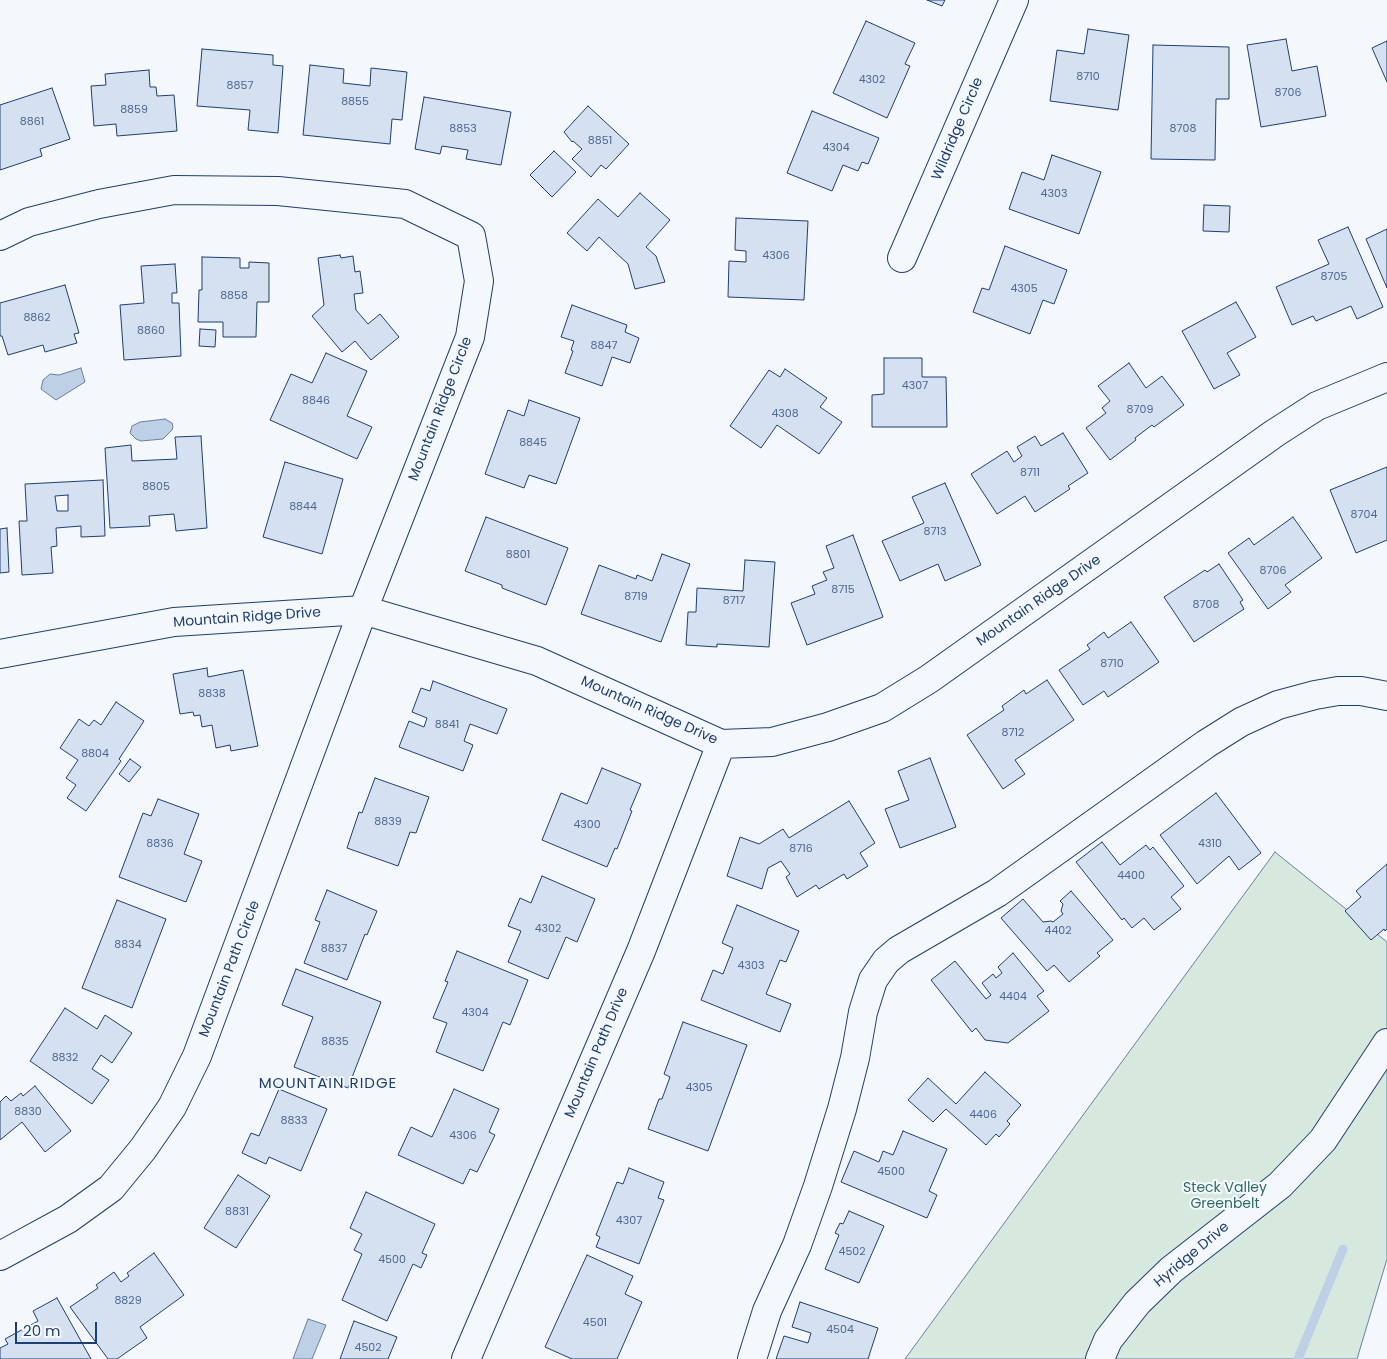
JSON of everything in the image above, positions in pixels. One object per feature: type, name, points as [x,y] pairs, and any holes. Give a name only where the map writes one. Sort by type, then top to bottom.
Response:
[{"type":"street","name":"Wildridge Circle","points":[[902,258],[1014,0]]},
{"type":"street","name":"Mountain Ridge Circle","points":[[0,236],[29,222],[99,204],[174,190],[278,191],[405,204],[471,236],[479,281],[470,337],[362,610]]},
{"type":"street","name":"Mountain Ridge Drive","points":[[0,654],[174,622],[362,610],[537,661],[721,744],[772,742],[828,727],[882,708],[929,679],[1275,433],[1317,406],[1387,378]]},
{"type":"street","name":"Mountain Path Circle","points":[[0,1256],[68,1218],[111,1188],[143,1149],[172,1107],[197,1056],[362,610]]},
{"type":"street","points":[[752,1359],[767,1311],[797,1245],[818,1186],[842,1109],[855,1058],[862,1012],[873,980],[886,961],[899,950],[998,893],[1206,744],[1241,722],[1278,705],[1330,692],[1361,691],[1387,696]]},
{"type":"street","name":"Mountain Path Drive","points":[[466,1359],[641,952],[721,744]]},
{"type":"street","name":"Hyridge Drive","points":[[1100,1359],[1108,1340],[1137,1303],[1171,1270],[1280,1185],[1324,1140],[1387,1043]]},
{"type":"green space","name":"Steck Valley Greenbelt","points":[[1275,852],[1387,942],[1387,1259],[1357,1359],[905,1359]]},
{"type":"water","points":[[81,368],[85,382],[56,400],[41,389],[43,380],[50,374],[59,375]]},
{"type":"water","points":[[165,419],[172,423],[173,427],[163,439],[141,441],[130,433],[132,426],[140,422]]},
{"type":"water","points":[[308,1319],[326,1325],[312,1359],[293,1359]]},
{"type":"building","points":[[927,0],[945,0],[942,6]]},
{"type":"building","points":[[866,21],[915,43],[905,64],[910,66],[887,118],[833,93]]},
{"type":"building","points":[[1088,29],[1129,35],[1118,110],[1050,101],[1057,50],[1084,54]]},
{"type":"building","points":[[1286,39],[1292,71],[1317,66],[1326,116],[1261,127],[1247,45]]},
{"type":"building","points":[[1387,41],[1387,82],[1372,48]]},
{"type":"building","points":[[1153,45],[1229,47],[1229,99],[1216,99],[1215,160],[1151,159]]},
{"type":"building","points":[[202,49],[273,55],[273,65],[283,66],[278,133],[248,130],[250,110],[197,106]]},
{"type":"building","points":[[310,65],[344,69],[343,83],[370,86],[371,68],[407,72],[402,120],[392,119],[390,144],[303,135]]},
{"type":"building","points":[[149,70],[150,87],[156,87],[157,96],[174,95],[177,131],[117,136],[116,124],[94,126],[91,86],[106,85],[105,74]]},
{"type":"building","points":[[52,88],[70,139],[40,149],[42,156],[0,170],[0,105]]},
{"type":"building","points":[[424,97],[511,112],[501,165],[466,159],[468,150],[442,146],[440,154],[415,149]]},
{"type":"building","points":[[588,106],[629,144],[606,169],[601,165],[591,177],[572,159],[582,149],[572,142],[564,132]]},
{"type":"building","points":[[812,111],[879,138],[868,164],[862,162],[858,171],[843,165],[832,191],[787,173]]},
{"type":"building","points":[[554,151],[576,172],[552,197],[530,175]]},
{"type":"building","points":[[1052,155],[1101,172],[1079,234],[1009,209],[1022,172],[1044,180]]},
{"type":"building","points":[[640,193],[670,220],[646,247],[656,256],[665,282],[635,289],[628,264],[599,237],[587,251],[567,233],[598,199],[618,217]]},
{"type":"building","points":[[1204,205],[1230,206],[1229,232],[1203,231]]},
{"type":"building","points":[[736,218],[808,221],[804,300],[728,297],[729,261],[746,262],[746,251],[735,250]]},
{"type":"building","points":[[1348,227],[1383,307],[1357,319],[1351,306],[1316,321],[1313,316],[1292,325],[1276,287],[1329,264],[1318,240]]},
{"type":"building","points":[[1387,229],[1387,288],[1366,239]]},
{"type":"building","points":[[1005,246],[1067,270],[1054,304],[1043,300],[1030,334],[973,312],[982,288],[989,290]]},
{"type":"building","points":[[340,255],[341,258],[353,256],[355,272],[360,271],[363,293],[354,294],[356,310],[368,324],[380,314],[399,337],[371,360],[355,341],[342,352],[312,316],[324,305],[318,258]]},
{"type":"building","points":[[202,257],[240,258],[240,268],[249,268],[249,262],[269,263],[269,302],[257,302],[256,337],[223,337],[223,322],[198,322],[199,290],[202,290]]},
{"type":"building","points":[[175,264],[177,293],[172,293],[172,303],[179,303],[181,356],[124,360],[120,305],[144,303],[141,266]]},
{"type":"building","points":[[65,285],[79,333],[74,334],[77,343],[45,352],[43,345],[8,355],[2,336],[0,336],[0,303]]},
{"type":"building","points":[[1236,302],[1256,337],[1227,353],[1240,375],[1214,389],[1182,331]]},
{"type":"building","points":[[572,305],[627,325],[625,332],[639,338],[630,363],[612,357],[602,386],[565,373],[573,351],[571,350],[574,341],[561,337]]},
{"type":"building","points":[[200,329],[216,330],[215,347],[199,346]]},
{"type":"building","points":[[326,353],[367,371],[347,416],[372,427],[357,459],[270,420],[291,374],[312,383]]},
{"type":"building","points":[[884,358],[922,358],[922,377],[946,377],[947,427],[872,427],[872,395],[884,394]]},
{"type":"building","points":[[1129,363],[1146,388],[1162,376],[1184,405],[1154,427],[1152,425],[1110,460],[1086,428],[1106,413],[1102,408],[1110,401],[1098,386]]},
{"type":"building","points":[[785,369],[827,398],[820,407],[842,422],[819,454],[777,425],[761,448],[730,426],[769,370],[780,377]]},
{"type":"building","points":[[529,400],[580,418],[556,484],[529,475],[524,488],[485,474],[508,410],[524,416]]},
{"type":"building","points":[[1063,433],[1088,473],[1068,486],[1070,489],[1035,512],[1025,496],[997,514],[971,474],[1007,451],[1014,462],[1022,456],[1017,447],[1035,436],[1041,446]]},
{"type":"building","points":[[201,436],[207,528],[176,531],[174,514],[149,516],[150,526],[110,528],[105,448],[131,445],[132,461],[177,459],[175,437]]},
{"type":"building","points":[[285,462],[343,479],[322,554],[263,537]]},
{"type":"building","points":[[1387,467],[1387,540],[1356,553],[1330,490]]},
{"type":"building","points":[[103,480],[105,536],[81,537],[81,526],[56,528],[57,546],[51,547],[53,573],[22,575],[19,521],[27,521],[25,484]],"holes":[[[68,495],[68,511],[57,511],[55,496]]]},
{"type":"building","points":[[945,483],[981,565],[945,581],[938,564],[900,581],[882,541],[924,523],[912,497]]},
{"type":"building","points":[[486,517],[568,548],[546,605],[465,571]]},
{"type":"building","points":[[1293,517],[1322,558],[1285,585],[1291,592],[1268,609],[1228,553],[1249,538],[1254,545]]},
{"type":"building","points":[[7,528],[9,572],[0,573],[0,529]]},
{"type":"building","points":[[853,535],[883,617],[807,645],[791,603],[815,594],[812,586],[827,580],[823,572],[834,568],[826,546]]},
{"type":"building","points":[[662,554],[690,564],[661,642],[581,614],[599,565],[636,579],[637,575],[652,581]]},
{"type":"building","points":[[745,560],[775,562],[769,647],[717,644],[717,647],[686,645],[688,612],[696,612],[697,588],[743,591]]},
{"type":"building","points":[[1219,564],[1243,600],[1240,602],[1244,609],[1194,642],[1164,597],[1205,570],[1207,572]]},
{"type":"building","points":[[1131,622],[1159,662],[1108,697],[1104,691],[1083,705],[1059,670],[1090,649],[1087,645],[1104,632],[1108,638]]},
{"type":"building","points":[[207,668],[208,677],[243,670],[258,746],[231,751],[230,745],[216,748],[212,725],[202,727],[200,715],[194,716],[193,712],[180,714],[173,674]]},
{"type":"building","points":[[1047,680],[1074,720],[1015,760],[1025,774],[1003,789],[967,735],[1004,710],[1002,706],[1024,690],[1026,694]]},
{"type":"building","points":[[433,681],[507,709],[497,734],[470,724],[464,741],[473,745],[463,771],[399,747],[409,721],[424,727],[427,718],[412,712],[421,688],[430,691]]},
{"type":"building","points":[[116,702],[144,721],[119,759],[121,761],[86,811],[67,798],[76,785],[66,778],[78,760],[60,748],[79,719],[89,726],[94,720],[101,725]]},
{"type":"building","points":[[930,758],[956,827],[900,848],[885,809],[909,800],[898,771]]},
{"type":"building","points":[[130,759],[141,767],[129,782],[119,774]]},
{"type":"building","points":[[602,768],[641,784],[617,849],[615,848],[607,867],[542,840],[561,793],[587,804]]},
{"type":"building","points":[[375,778],[429,797],[416,833],[410,832],[398,866],[347,848],[359,812],[362,813]]},
{"type":"building","points":[[1216,793],[1261,853],[1239,870],[1229,856],[1197,884],[1160,835]]},
{"type":"building","points":[[158,799],[199,814],[184,854],[202,861],[186,902],[119,877],[143,813],[151,816]]},
{"type":"building","points":[[849,801],[875,843],[860,853],[868,866],[847,879],[844,874],[819,889],[816,885],[797,897],[786,877],[790,874],[781,861],[768,868],[762,889],[727,876],[740,837],[759,844],[783,829],[789,838]]},
{"type":"building","points":[[1102,842],[1120,865],[1146,845],[1150,850],[1153,847],[1184,886],[1171,897],[1181,909],[1154,930],[1144,918],[1132,928],[1124,918],[1122,920],[1076,862]]},
{"type":"building","points":[[1387,864],[1387,929],[1385,931],[1384,929],[1371,940],[1345,911],[1361,897],[1356,891]]},
{"type":"building","points":[[542,876],[595,899],[577,942],[566,937],[548,979],[508,962],[521,931],[508,926],[520,898],[531,903]]},
{"type":"building","points":[[327,890],[377,911],[367,935],[365,934],[347,980],[304,963],[320,922],[315,920]]},
{"type":"building","points":[[1071,891],[1113,940],[1097,953],[1100,956],[1069,982],[1054,965],[1047,971],[1001,918],[1023,899],[1043,922],[1053,922],[1063,914],[1061,911],[1063,904],[1060,901]]},
{"type":"building","points":[[117,900],[166,919],[132,1008],[82,988]]},
{"type":"building","points":[[737,905],[799,931],[786,962],[780,960],[766,994],[791,1004],[780,1032],[701,1000],[713,970],[723,974],[733,948],[722,943]]},
{"type":"building","points":[[457,951],[528,980],[510,1025],[503,1022],[483,1071],[436,1052],[447,1023],[433,1018],[448,982],[445,981]]},
{"type":"building","points":[[1013,953],[1044,991],[1037,996],[1049,1011],[1008,1043],[985,1040],[976,1028],[972,1032],[931,980],[955,961],[986,999],[991,995],[982,983],[993,974],[996,978],[1002,973],[998,967]]},
{"type":"building","points":[[296,969],[381,1002],[348,1088],[294,1067],[313,1017],[282,1005]]},
{"type":"building","points":[[65,1008],[97,1029],[105,1015],[132,1033],[112,1063],[101,1055],[92,1069],[109,1080],[92,1104],[30,1061]]},
{"type":"building","points":[[683,1022],[747,1045],[708,1151],[648,1129],[659,1099],[662,1099],[670,1077],[664,1074]]},
{"type":"building","points":[[985,1072],[1021,1105],[1007,1121],[1010,1124],[999,1137],[996,1134],[986,1145],[946,1109],[933,1122],[908,1100],[928,1078],[956,1104]]},
{"type":"building","points":[[35,1086],[71,1131],[45,1152],[22,1122],[0,1140],[0,1102],[6,1096],[11,1101],[21,1093],[23,1096]]},
{"type":"building","points":[[279,1089],[327,1109],[301,1171],[269,1157],[266,1164],[242,1153],[251,1133],[259,1136]]},
{"type":"building","points":[[454,1089],[499,1109],[489,1132],[495,1135],[477,1172],[470,1169],[463,1184],[398,1155],[411,1127],[432,1137]]},
{"type":"building","points":[[903,1131],[947,1149],[929,1191],[937,1195],[927,1218],[841,1182],[854,1151],[879,1162],[883,1151],[893,1155]]},
{"type":"building","points":[[629,1168],[664,1182],[658,1198],[664,1200],[639,1264],[596,1247],[600,1237],[596,1235],[617,1182],[623,1184]]},
{"type":"building","points":[[238,1175],[270,1196],[236,1248],[204,1228]]},
{"type":"building","points":[[366,1192],[435,1224],[422,1253],[427,1255],[421,1268],[413,1264],[387,1321],[342,1300],[362,1254],[354,1250],[362,1234],[350,1228]]},
{"type":"building","points":[[849,1211],[884,1226],[859,1283],[825,1269],[839,1235],[835,1233],[840,1223],[843,1224]]},
{"type":"building","points":[[154,1253],[184,1295],[140,1327],[147,1338],[117,1359],[108,1359],[70,1307],[98,1288],[96,1285],[114,1272],[121,1282],[129,1276],[127,1273]]},
{"type":"building","points":[[587,1255],[633,1276],[625,1294],[642,1302],[617,1359],[572,1359],[545,1347]]},
{"type":"building","points":[[57,1298],[91,1359],[0,1359],[0,1348],[8,1344],[5,1339],[38,1321],[33,1311]]},
{"type":"building","points":[[800,1302],[878,1328],[868,1359],[776,1359],[784,1336],[808,1343],[811,1333],[792,1327]]},
{"type":"building","points":[[354,1321],[397,1337],[388,1359],[340,1359]]},
{"type":"waterway","points":[[1298,1359],[1343,1249]]},
{"type":"district","name":"MOUNTAIN RIDGE","points":[[328,1084]]}]
